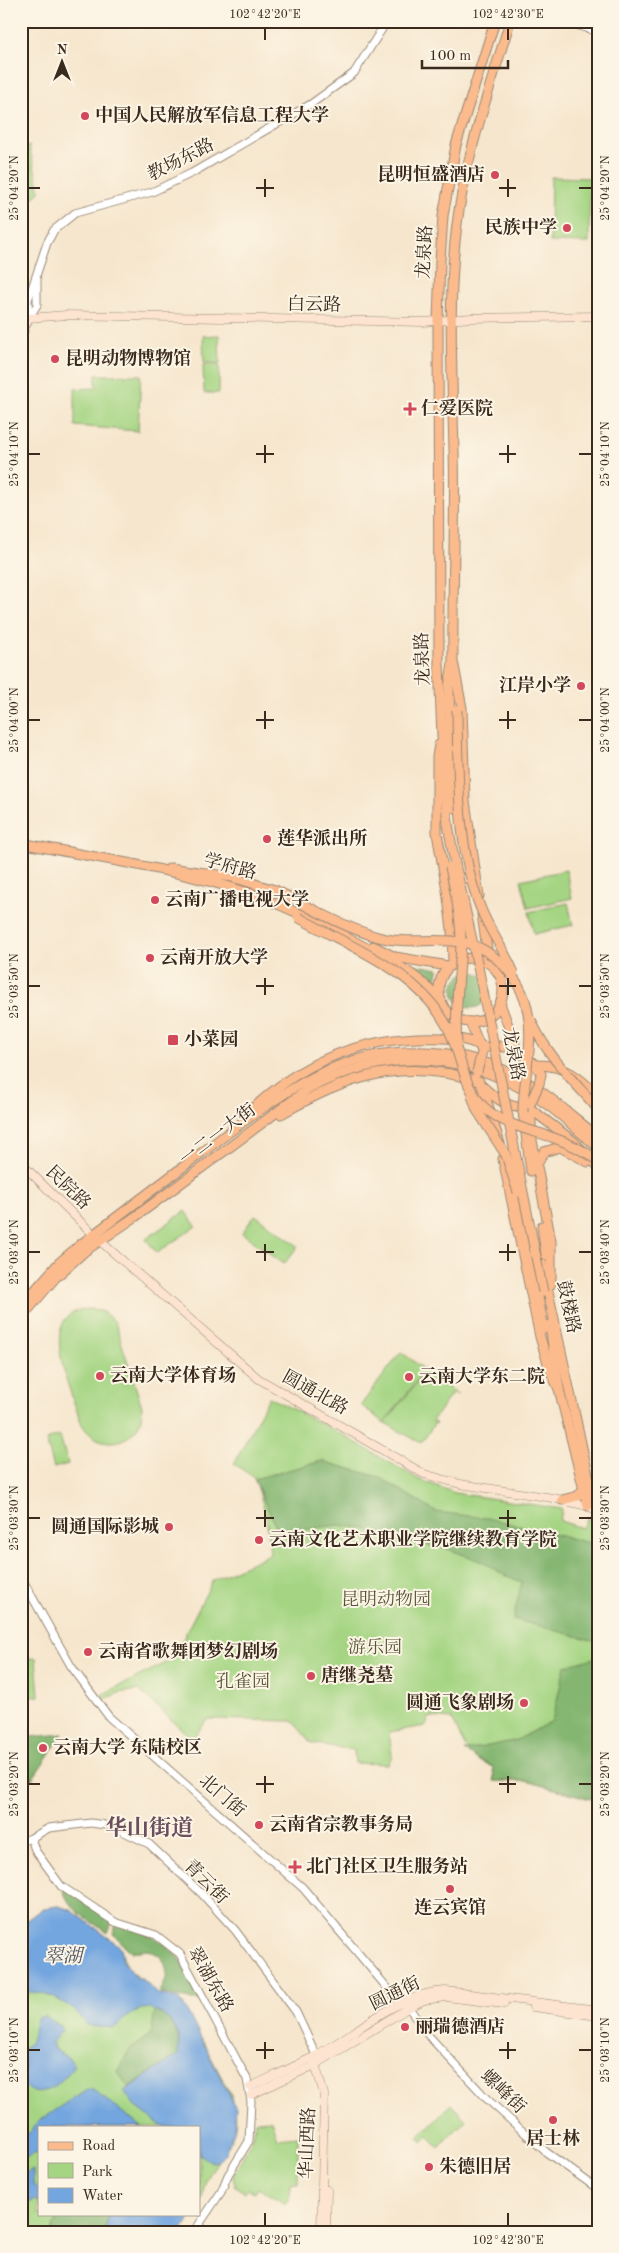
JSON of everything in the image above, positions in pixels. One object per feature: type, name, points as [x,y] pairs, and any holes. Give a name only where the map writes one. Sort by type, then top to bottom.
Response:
[{"type":"main road","name":"龙泉路","points":[[495,21],[456,145],[443,216],[438,321],[437,576],[444,785],[454,859],[478,967],[543,1292]]},
{"type":"main road","name":"龙泉路","points":[[510,21],[469,159],[462,194],[456,247],[452,320],[454,452],[453,662],[449,687],[449,823],[484,966],[544,1264]]},
{"type":"main road","name":"白云路","points":[[29,318],[59,315],[438,321],[598,316]]},
{"type":"main road","points":[[453,662],[457,710],[460,804],[467,856],[476,895],[481,909],[503,949],[541,1042],[598,1109]]},
{"type":"main road","points":[[453,662],[462,708],[465,801],[489,963]]},
{"type":"main road","points":[[442,730],[437,757],[437,833],[448,900],[450,965],[439,984],[442,1003],[453,1016],[470,1022],[486,1018],[494,1012],[503,992],[502,981],[497,971],[489,963],[471,958],[450,965]]},
{"type":"main road","points":[[449,823],[446,847],[460,924],[460,963],[455,1005],[457,1050],[477,1110],[510,1165],[519,1194],[544,1328],[559,1389]]},
{"type":"main road","name":"学府路","points":[[21,838],[169,868],[249,888],[286,902],[395,957],[450,965]]},
{"type":"main road","name":"学府路","points":[[21,844],[168,872],[248,891],[284,906],[395,964],[436,995],[442,1003]]},
{"type":"main road","points":[[169,868],[232,877],[274,890],[358,931],[381,938],[409,942],[458,943],[474,946],[496,958],[508,969],[520,988]]},
{"type":"main road","name":"学府路","points":[[248,891],[388,965],[434,1005],[447,1026],[457,1050]]},
{"type":"main road","points":[[500,1002],[518,1053]]},
{"type":"main road","points":[[528,1014],[529,1052],[522,1096],[522,1112],[524,1135],[542,1230],[544,1264]]},
{"type":"main road","points":[[470,1022],[483,1048],[476,1073],[496,1128],[512,1193],[540,1337],[550,1370],[559,1389]]},
{"type":"main road","points":[[468,1041],[473,1039],[475,1032]]},
{"type":"main road","points":[[231,1131],[258,1103],[292,1076],[329,1056],[375,1043],[400,1039],[442,1038],[468,1041],[483,1048],[508,1048],[518,1053],[539,1070],[557,1067],[572,1072],[581,1078],[598,1097]]},
{"type":"main road","name":"一二一大街","points":[[21,1318],[68,1264],[97,1237],[231,1131],[290,1090],[325,1071],[353,1060],[381,1054],[411,1052],[440,1053],[476,1073]]},
{"type":"main road","name":"一二一大街","points":[[21,1306],[59,1263],[259,1126],[308,1089],[332,1076],[361,1066],[419,1059],[445,1061],[476,1073]]},
{"type":"main road","points":[[539,1070],[539,1084],[529,1105],[536,1166],[551,1241],[551,1302]]},
{"type":"main road","points":[[259,1126],[298,1104],[348,1080],[368,1075],[389,1071],[440,1073],[509,1072],[528,1083],[598,1137]]},
{"type":"main road","points":[[476,1073],[488,1072],[519,1087],[547,1104],[598,1147]]},
{"type":"main road","points":[[476,1073],[495,1098],[516,1107],[529,1105],[573,1141],[598,1167]]},
{"type":"main road","points":[[470,1091],[484,1107],[501,1120],[553,1138],[581,1150],[598,1160]]},
{"type":"main road","points":[[536,1166],[544,1152],[560,1148],[598,1167]]},
{"type":"main road","name":"民院路","points":[[21,1163],[97,1237]]},
{"type":"main road","name":"圆通北路","points":[[97,1237],[259,1379],[424,1474],[460,1484],[562,1500],[591,1499]]},
{"type":"main road","name":"鼓楼路","points":[[544,1264],[591,1499]]},
{"type":"main road","name":"鼓楼路","points":[[543,1292],[556,1360],[559,1389],[591,1499]]},
{"type":"main road","points":[[562,1500],[574,1498],[591,1499],[598,1511]]},
{"type":"main road","name":"圆通街","points":[[250,2091],[316,2060],[424,1993],[446,1991],[598,2016]]},
{"type":"main road","name":"圆通街","points":[[503,2001],[598,2010]]},
{"type":"main road","name":"华山西路","points":[[316,2060],[324,2094],[321,2232]]},
{"type":"main road","name":"华山西路","points":[[316,2060],[328,2094],[326,2232]]},
{"type":"street","name":"教场东路","points":[[21,337],[29,318],[28,300],[47,243],[54,230],[65,219],[75,212],[152,192],[192,173],[310,104],[354,73],[387,21]]},
{"type":"street","points":[[565,21],[598,32]]},
{"type":"street","name":"北门街","points":[[21,1577],[71,1666],[109,1717],[303,1888],[405,2005]]},
{"type":"street","name":"青云街","points":[[21,1841],[49,1828],[91,1823],[112,1826],[149,1844],[235,1930],[296,2012],[316,2060]]},
{"type":"street","name":"翠湖东路","points":[[31,1838],[35,1850],[61,1886],[115,1922],[156,1935],[180,1954],[242,2068],[250,2091]]},
{"type":"street","name":"螺峰街","points":[[405,2005],[428,2035],[487,2099],[546,2152],[598,2189]]},
{"type":"street","points":[[194,2232],[221,2192],[228,2175],[249,2141],[250,2091]]},
{"type":"green space","points":[[29,146],[40,191],[34,197],[21,200],[21,148]]},
{"type":"green space","points":[[551,177],[590,178],[589,243],[550,242]]},
{"type":"green space","points":[[219,335],[220,363],[204,363],[203,336]]},
{"type":"green space","points":[[203,365],[219,365],[219,393],[204,393]]},
{"type":"green space","points":[[96,375],[141,375],[138,431],[75,426],[75,389],[96,388]]},
{"type":"green space","points":[[566,870],[572,898],[528,908],[521,880]]},
{"type":"green space","points":[[568,903],[573,925],[534,934],[529,912]]},
{"type":"green space","points":[[400,962],[439,969],[435,981],[427,983]]},
{"type":"green space","points":[[471,972],[484,977],[489,990],[484,1003],[471,1008],[458,1003],[453,990],[458,977]]},
{"type":"green space","points":[[185,1211],[196,1226],[157,1253],[146,1239]]},
{"type":"green space","points":[[255,1215],[298,1246],[284,1264],[242,1233]]},
{"type":"green space","name":"云南大学体育场","points":[[93,1309],[103,1312],[115,1322],[142,1407],[141,1420],[135,1430],[127,1437],[117,1441],[107,1442],[96,1438],[87,1431],[80,1420],[64,1371],[60,1352],[60,1335],[64,1321],[75,1312]]},
{"type":"green space","points":[[401,1352],[425,1370],[384,1423],[361,1405]]},
{"type":"green space","points":[[426,1371],[458,1395],[453,1392],[432,1421],[437,1424],[435,1423],[421,1443],[385,1423]]},
{"type":"green space","name":"昆明动物园","points":[[269,1397],[336,1431],[418,1479],[455,1493],[562,1509],[560,1521],[582,1528],[590,1516],[598,1520],[598,1797],[591,1799],[526,1781],[494,1781],[493,1767],[484,1764],[467,1749],[452,1719],[430,1717],[425,1726],[389,1732],[392,1756],[388,1764],[355,1763],[354,1750],[311,1743],[293,1721],[208,1719],[192,1739],[139,1690],[119,1693],[105,1699],[101,1695],[162,1665],[175,1654],[213,1580],[270,1554],[266,1515],[255,1478],[234,1464]]},
{"type":"green space","points":[[60,1436],[68,1464],[54,1468],[46,1440]]},
{"type":"green space","points":[[322,1461],[379,1477],[436,1512],[487,1518],[598,1545],[598,1642],[513,1619],[522,1582],[504,1575],[481,1561],[445,1548],[386,1539],[366,1529],[339,1525],[279,1533],[254,1479]]},
{"type":"green space","points":[[598,1657],[598,1798],[591,1799],[526,1781],[494,1781],[493,1767],[464,1751],[517,1740],[552,1721],[565,1666]]},
{"type":"green space","points":[[36,1658],[39,1696],[25,1697],[23,1659]]},
{"type":"green space","points":[[63,1734],[33,1778],[21,1784],[21,1738]]},
{"type":"green space","points":[[63,1888],[112,1922],[108,1933],[87,1919],[69,1903]]},
{"type":"green space","points":[[58,1906],[71,1910],[121,1947],[123,1958],[131,1971],[145,1981],[156,1993],[177,1999],[183,2004],[232,2097],[236,2122],[230,2141],[205,2182],[200,2203],[200,2126],[38,2126],[38,2216],[192,2216],[181,2232],[21,2232],[21,1925],[44,1908]]},
{"type":"green space","points":[[116,1924],[152,1936],[165,1944],[178,1957],[201,2000],[190,2000],[160,1993],[167,1973],[165,1964],[160,1956],[147,1950],[131,1952],[113,1934]]},
{"type":"green space","points":[[155,2011],[167,2018],[175,2029],[179,2048],[178,2055],[128,2087],[118,2072],[129,2050],[151,2034]]},
{"type":"green space","points":[[451,2104],[466,2120],[439,2147],[428,2136],[422,2142],[418,2137]]},
{"type":"green space","points":[[271,2120],[277,2138],[298,2136],[298,2183],[290,2184],[289,2200],[286,2204],[258,2187],[255,2192],[248,2189],[245,2193],[235,2186],[233,2176],[253,2137],[256,2121]]},
{"type":"green space","points":[[60,2216],[109,2216],[104,2232],[51,2232]]},
{"type":"water","name":"翠湖","points":[[58,1906],[71,1910],[121,1947],[123,1961],[137,1978],[143,1980],[158,1994],[178,1999],[186,2009],[236,2108],[234,2131],[225,2153],[218,2161],[212,2162],[200,2155],[200,2126],[162,2126],[135,2106],[124,2091],[178,2055],[178,2035],[171,2022],[156,2011],[144,2009],[132,2013],[114,2028],[92,2026],[86,2024],[76,2012],[64,2003],[50,1996],[28,1992],[21,1993],[21,1925],[44,1908]]},
{"type":"water","points":[[45,2016],[60,2026],[62,2030],[52,2042],[54,2049],[70,2059],[74,2066],[64,2078],[50,2089],[35,2092],[28,2089],[22,2082],[25,2068],[21,2050],[31,2042],[37,2018]]},
{"type":"water","points":[[87,2089],[93,2090],[141,2126],[38,2126],[38,2152],[21,2160],[21,2133],[30,2133],[40,2120]]},
{"type":"water","points":[[33,2170],[33,2183],[38,2189],[38,2202],[36,2200],[21,2205],[21,2175]]},
{"type":"water","points":[[109,2216],[192,2216],[181,2232],[104,2232]]},
{"type":"place","name":"中国人民解放军信息工程大学","points":[[85,116]]},
{"type":"place","name":"昆明恒盛酒店","points":[[495,175]]},
{"type":"place","name":"民族中学","points":[[567,228]]},
{"type":"place","name":"昆明动物博物馆","points":[[55,359]]},
{"type":"place","name":"仁爱医院","points":[[410,409]]},
{"type":"place","name":"江岸小学","points":[[581,686]]},
{"type":"place","name":"莲华派出所","points":[[267,839]]},
{"type":"place","name":"云南广播电视大学","points":[[155,900]]},
{"type":"place","name":"云南开放大学","points":[[150,958]]},
{"type":"place","name":"小菜园","points":[[173,1040]]},
{"type":"place","name":"云南大学体育场","points":[[100,1376]]},
{"type":"place","name":"云南大学东二院","points":[[409,1377]]},
{"type":"place","name":"圆通国际影城","points":[[169,1527]]},
{"type":"place","name":"云南文化艺术职业学院继续教育学院","points":[[259,1540]]},
{"type":"place","name":"云南省歌舞团梦幻剧场","points":[[88,1652]]},
{"type":"place","name":"唐继尧墓","points":[[311,1676]]},
{"type":"place","name":"圆通飞象剧场","points":[[524,1703]]},
{"type":"place","name":"云南大学 东陆校区","points":[[43,1748]]},
{"type":"place","name":"云南省宗教事务局","points":[[259,1825]]},
{"type":"place","name":"北门社区卫生服务站","points":[[295,1867]]},
{"type":"place","name":"连云宾馆","points":[[450,1889]]},
{"type":"place","name":"丽瑞德酒店","points":[[405,2027]]},
{"type":"place","name":"居士林","points":[[553,2120]]},
{"type":"place","name":"朱德旧居","points":[[429,2167]]},
{"type":"district","name":"华山街道","points":[[149,1829]]},
{"type":"park label","name":"游乐园","points":[[375,1648]]},
{"type":"park label","name":"孔雀园","points":[[243,1682]]}]
